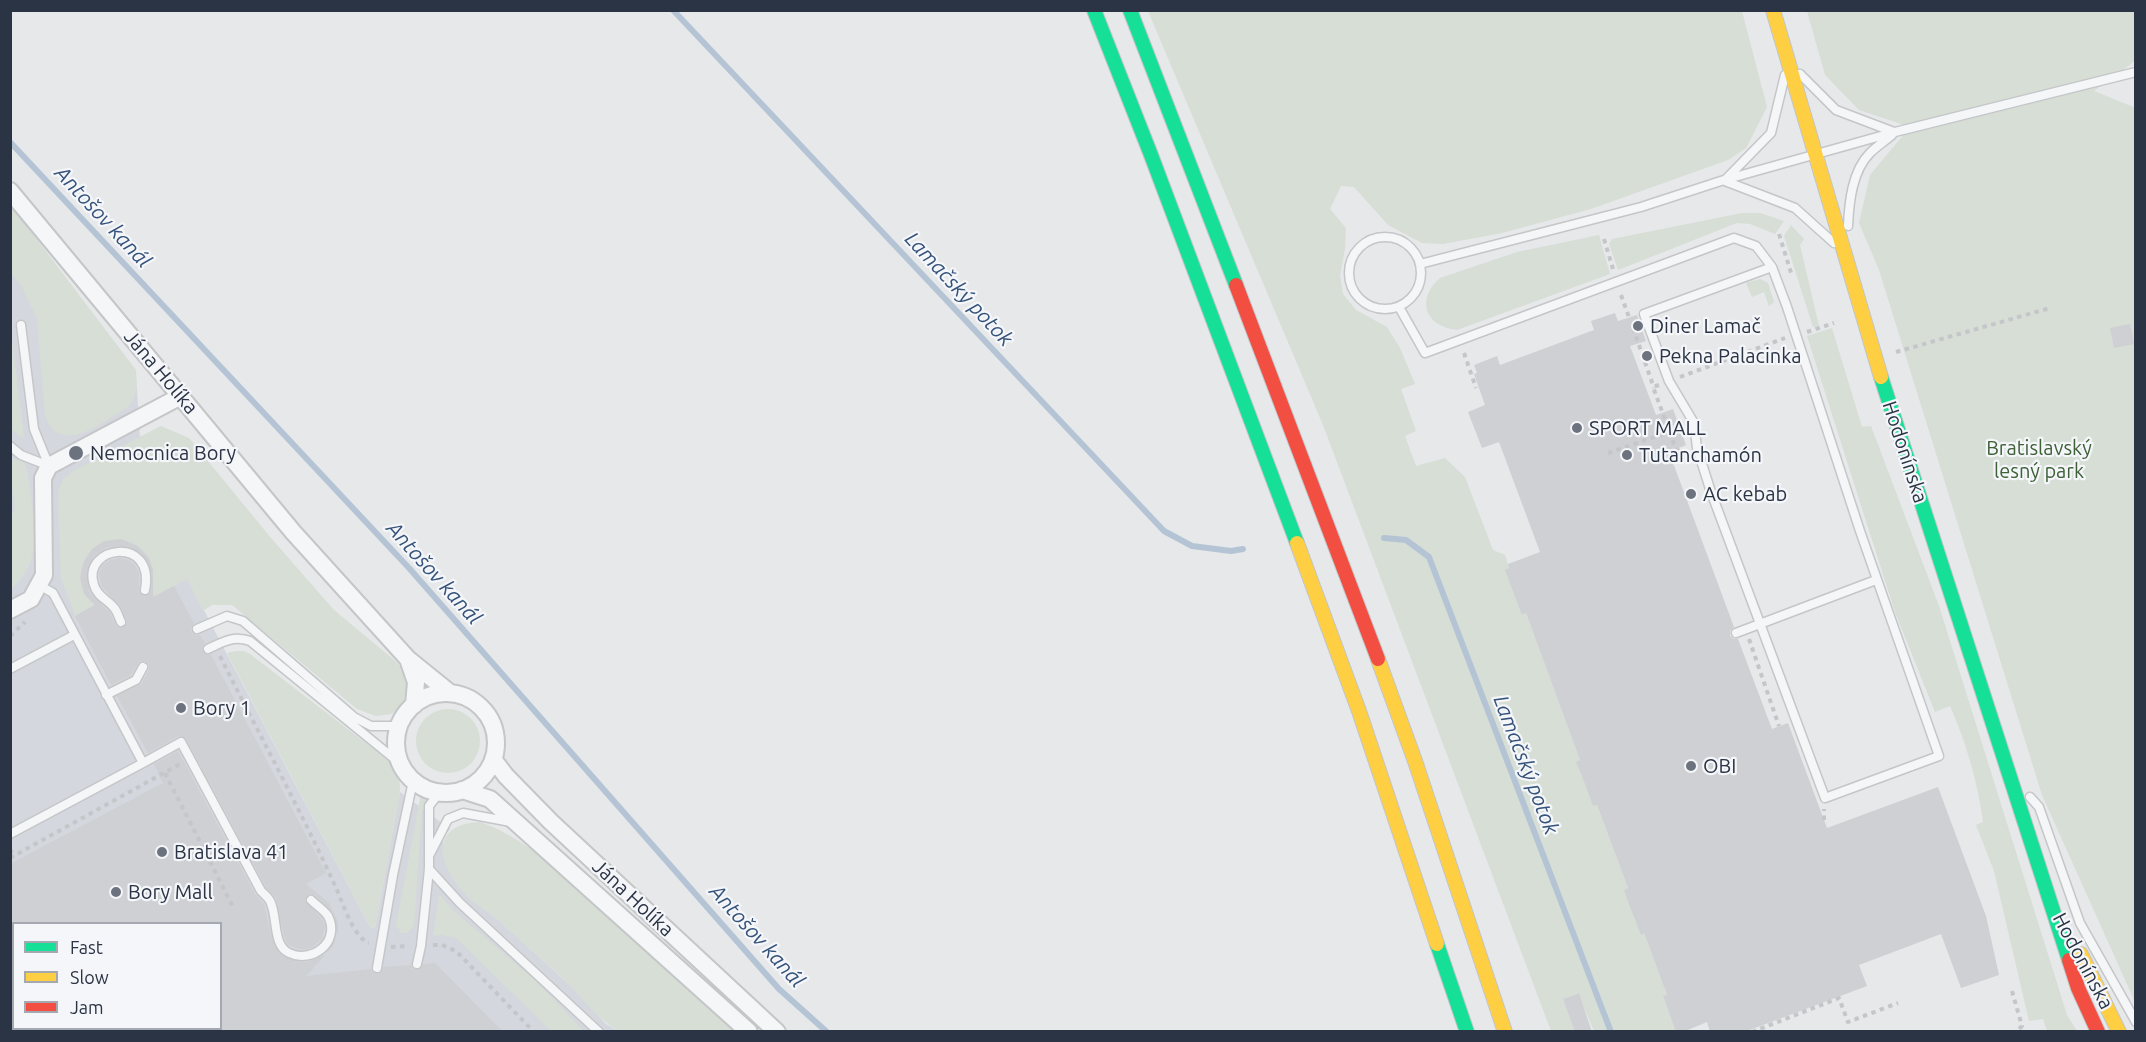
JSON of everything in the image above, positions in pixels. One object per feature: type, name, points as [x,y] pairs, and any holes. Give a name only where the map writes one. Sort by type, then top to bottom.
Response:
[{"type":"main road","points":[[1094,10],[1156,166],[1359,711],[1467,1032]]},
{"type":"main road","points":[[1130,10],[1350,580],[1415,761],[1505,1032]]},
{"type":"main road","name":"Hodonínska","points":[[1773,10],[1875,358],[2078,988],[2098,1032]]},
{"type":"main road","name":"Hodonínska","points":[[2046,891],[2119,1032]]},
{"type":"street","name":"Jána Holíka","points":[[10,191],[293,532],[408,659],[450,693]]},
{"type":"street","points":[[10,610],[31,599],[44,575],[43,478],[49,466],[181,396]]},
{"type":"street","name":"Jána Holíka","points":[[408,659],[416,682],[414,705]]},
{"type":"street","points":[[450,693],[463,696],[476,703],[490,719],[496,740],[494,759],[488,771],[479,780],[462,790],[440,792],[424,788],[413,780],[402,765],[397,748],[399,726],[414,705],[431,696],[450,693]]},
{"type":"street","name":"Jána Holíka","points":[[494,759],[506,776],[551,822],[777,1032]]},
{"type":"street","name":"Jána Holíka","points":[[462,790],[490,799],[749,1032]]},
{"type":"lane","points":[[1788,61],[1836,110],[1895,132]]},
{"type":"lane","points":[[1724,180],[1771,133],[1788,61]]},
{"type":"lane","points":[[1420,264],[1641,207],[1724,180],[1895,132],[2136,72]]},
{"type":"lane","points":[[1846,254],[1849,200],[1859,171],[1868,155],[1895,132]]},
{"type":"lane","points":[[1724,180],[1795,208],[1846,254]]},
{"type":"lane","points":[[1382,237],[1395,238],[1415,253],[1420,264],[1419,284],[1415,294],[1399,307],[1376,309],[1357,297],[1351,287],[1348,276],[1353,254],[1370,240],[1382,237]]},
{"type":"lane","points":[[1399,307],[1425,353],[1734,238],[1756,246],[1772,267],[1876,580],[1939,756],[1825,798],[1711,492],[1697,448],[1694,423],[1669,381],[1644,314],[1772,267]]},
{"type":"lane","points":[[21,325],[34,429],[49,466]]},
{"type":"lane","points":[[10,446],[21,454],[49,466]]},
{"type":"lane","points":[[121,622],[114,608],[99,596],[93,584],[96,564],[105,555],[126,551],[142,561],[147,578],[145,590]]},
{"type":"lane","points":[[1737,633],[1876,580]]},
{"type":"lane","points":[[39,585],[52,593],[143,764]]},
{"type":"lane","points":[[197,629],[226,616],[243,621],[354,717],[371,726],[399,726]]},
{"type":"lane","points":[[10,669],[74,635]]},
{"type":"lane","points":[[208,649],[233,638],[250,641],[402,765]]},
{"type":"lane","points":[[106,695],[136,680],[143,667]]},
{"type":"lane","points":[[10,834],[181,742],[261,891],[270,900],[277,925],[277,938],[282,948],[288,953],[309,955],[318,952],[330,937],[327,916],[311,900]]},
{"type":"lane","points":[[377,968],[413,780]]},
{"type":"lane","points":[[417,964],[429,869],[429,806],[440,792]]},
{"type":"lane","points":[[2030,797],[2039,807],[2080,923],[2136,1022]]},
{"type":"lane","points":[[430,854],[448,819],[463,813],[517,823]]},
{"type":"lane","points":[[429,869],[460,903],[599,1032]]},
{"type":"path","points":[[1604,238],[1614,272]]},
{"type":"path","points":[[1611,298],[1622,294],[1653,387]]},
{"type":"path","points":[[1875,358],[2049,308]]},
{"type":"path","points":[[1809,331],[1834,323]]},
{"type":"path","points":[[1474,349],[1463,353],[1476,388]]},
{"type":"path","points":[[1608,453],[1670,432]]},
{"type":"path","points":[[10,504],[10,510]]},
{"type":"path","points":[[227,650],[219,654],[332,879],[354,929],[365,942],[381,947],[442,945],[456,951],[534,1032]]},
{"type":"path","points":[[10,849],[12,857],[182,764]]},
{"type":"path","points":[[165,773],[234,907]]},
{"type":"path","points":[[76,823],[79,828]]},
{"type":"path","points":[[2012,992],[2022,1026],[2016,1032]]},
{"type":"path","points":[[1752,1032],[1839,998],[1848,1022],[1898,1004]]},
{"type":"path","points":[[1765,1026],[1767,1032]]},
{"type":"shaded area","points":[[10,209],[136,375],[145,516],[187,578],[370,927],[375,928],[400,792],[450,829],[443,838],[443,851],[447,866],[467,896],[495,917],[572,987],[606,1024],[618,1031],[11,1031]]},
{"type":"green space","points":[[1148,11],[1742,11],[1767,107],[1746,148],[1728,160],[1591,209],[1502,233],[1443,244],[1422,243],[1388,225],[1354,187],[1341,186],[1330,209],[1346,228],[1340,275],[1343,294],[1356,310],[1387,327],[1400,348],[1415,384],[1401,389],[1416,431],[1405,436],[1416,466],[1445,458],[1465,477],[1493,550],[1505,555],[1509,568],[1506,570],[1523,615],[1526,613],[1580,760],[1577,762],[1593,806],[1597,805],[1628,888],[1624,890],[1641,934],[1644,933],[1667,995],[1663,997],[1676,1031],[1594,1031],[1578,993],[1563,999],[1575,1031],[1551,1031],[1323,425]]},
{"type":"green space","name":"Bratislavský lesný park","points":[[1807,11],[2135,11],[2135,61],[2094,91],[2136,108],[2135,1002],[2042,795],[1879,270],[1859,223],[1870,175],[1910,127],[1859,110],[1825,75]]},
{"type":"green space","points":[[10,204],[136,370],[136,390],[127,408],[82,433],[60,434],[52,428],[45,415],[37,319],[21,285],[11,274]]},
{"type":"green space","points":[[1742,213],[1760,213],[1784,221],[1775,234],[1750,224],[1737,223],[1618,270],[1609,244],[1612,239]]},
{"type":"green space","points":[[1791,225],[1804,239],[1800,245],[1819,326],[1813,327],[1784,236]]},
{"type":"green space","points":[[1599,235],[1610,274],[1457,330],[1437,323],[1427,310],[1428,294],[1440,278],[1517,252]]},
{"type":"green space","points":[[1760,279],[1768,283],[1774,302],[1769,306],[1764,292],[1752,297],[1746,283]]},
{"type":"green space","points":[[1832,328],[1862,427],[1871,426],[1939,606],[2067,1015],[2077,1031],[2047,1031],[2043,1019],[2029,1021],[1994,871],[1976,825],[1983,822],[1975,778],[1966,748],[1950,706],[1935,712],[1895,612],[1807,336]]},
{"type":"green space","points":[[10,341],[13,346],[24,436],[22,438],[11,429]]},
{"type":"green space","points":[[161,426],[189,438],[334,610],[406,672],[408,688],[399,709],[391,714],[376,716],[357,709],[232,605],[212,605],[203,611],[187,579],[154,597],[149,560],[139,547],[125,541],[111,541],[97,546],[86,557],[81,570],[83,587],[95,605],[75,616],[61,578],[58,502],[63,479],[73,471]]},
{"type":"green space","points":[[11,458],[17,461],[18,458],[24,462],[28,472],[35,535],[30,564],[11,589],[10,516],[15,509]]},
{"type":"green space","points":[[236,651],[250,654],[388,760],[394,767],[399,778],[400,792],[375,928],[370,927],[227,653]]},
{"type":"green space","points":[[448,709],[466,715],[474,723],[480,741],[474,759],[466,767],[448,773],[430,767],[422,759],[416,741],[422,723],[430,715]]},
{"type":"green space","points":[[421,793],[430,797],[422,813],[414,926],[407,933],[401,933],[396,925]]},
{"type":"green space","points":[[480,822],[508,835],[546,860],[621,924],[738,1031],[618,1031],[609,1025],[555,971],[496,918],[477,905],[457,885],[445,861],[443,849],[445,839],[451,831],[463,825]]},
{"type":"green space","points":[[439,894],[454,911],[536,981],[584,1031],[551,1031],[456,938],[433,936]]},
{"type":"building","points":[[1615,313],[1618,321],[1637,315],[1646,341],[1630,346],[1656,415],[1673,409],[1686,445],[1669,452],[1734,627],[1730,631],[1730,636],[1738,639],[1772,729],[1788,723],[1827,828],[1938,787],[1986,916],[1999,975],[1961,988],[1941,934],[1859,965],[1867,986],[1763,1025],[1744,1032],[1710,1032],[1707,1022],[1683,1032],[1676,1032],[1663,996],[1667,995],[1644,933],[1641,935],[1624,890],[1628,888],[1597,805],[1593,806],[1576,762],[1580,760],[1526,613],[1522,615],[1505,570],[1509,568],[1508,564],[1540,552],[1499,442],[1482,448],[1468,412],[1485,405],[1474,374],[1477,373],[1474,365],[1497,356],[1500,365],[1594,330],[1591,321]]},
{"type":"building","points":[[2130,324],[2134,344],[2114,348],[2110,328]]},
{"type":"building","name":"Bory 1","points":[[121,539],[137,546],[149,558],[153,570],[153,597],[174,586],[194,623],[191,632],[200,635],[205,643],[202,648],[203,652],[211,655],[326,873],[306,884],[329,903],[338,922],[337,936],[337,924],[333,912],[315,895],[310,894],[306,896],[305,901],[322,919],[325,926],[322,939],[306,949],[288,945],[276,898],[266,887],[186,739],[178,736],[148,753],[117,696],[141,684],[149,670],[149,664],[140,661],[131,675],[111,685],[75,616],[95,605],[84,594],[80,578],[84,562],[92,549],[104,541]],"holes":[[[118,546],[132,548],[143,555],[152,573],[151,593],[144,596],[139,592],[139,574],[135,565],[128,560],[119,558],[110,560],[103,565],[99,573],[101,586],[120,605],[127,620],[126,625],[121,628],[117,627],[110,613],[90,593],[87,572],[94,556],[105,548]]]},
{"type":"building","name":"Bory Mall","points":[[178,751],[255,894],[264,904],[272,939],[280,954],[296,962],[308,962],[326,954],[306,976],[371,969],[373,973],[379,974],[384,967],[411,965],[413,969],[418,970],[424,964],[435,963],[503,1032],[220,1032],[222,1030],[222,922],[12,922],[10,924],[10,864],[163,783],[154,764]]},
{"type":"building","points":[[1579,993],[1592,1032],[1575,1032],[1563,999]]},
{"type":"waterway","name":"Lamačský potok","points":[[673,10],[1164,531],[1192,546],[1231,551],[1243,549]]},
{"type":"waterway","name":"Antošov kanál","points":[[10,142],[409,568],[779,989],[827,1032]]},
{"type":"waterway","name":"Lamačský potok","points":[[1384,538],[1406,540],[1429,557],[1611,1032]]},
{"type":"traffic: fast","points":[[1094,10],[1297,543]]},
{"type":"traffic: fast","points":[[1130,10],[1236,285]]},
{"type":"traffic: fast","points":[[1881,377],[2069,960]]},
{"type":"traffic: fast","points":[[1437,944],[1467,1032]]},
{"type":"traffic: slow","points":[[1773,10],[1881,377]]},
{"type":"traffic: slow","points":[[1297,543],[1359,711],[1437,944]]},
{"type":"traffic: slow","points":[[1378,659],[1415,761],[1505,1032]]},
{"type":"traffic: slow","points":[[2081,954],[2119,1032]]},
{"type":"traffic: jam","points":[[1236,285],[1378,659]]},
{"type":"traffic: jam","points":[[2069,960],[2078,988],[2098,1032]]},
{"type":"place","name":"Diner Lamač","points":[[1638,326]]},
{"type":"place","name":"Pekna Palacinka","points":[[1647,356]]},
{"type":"place","name":"SPORT MALL","points":[[1577,428]]},
{"type":"place","name":"Nemocnica Bory","points":[[76,453]]},
{"type":"place","name":"Tutanchamón","points":[[1627,455]]},
{"type":"place","name":"AC kebab","points":[[1691,494]]},
{"type":"place","name":"Bory 1","points":[[181,708]]},
{"type":"place","name":"OBI","points":[[1691,766]]},
{"type":"place","name":"Bratislava 41","points":[[162,852]]},
{"type":"place","name":"Bory Mall","points":[[116,892]]}]
